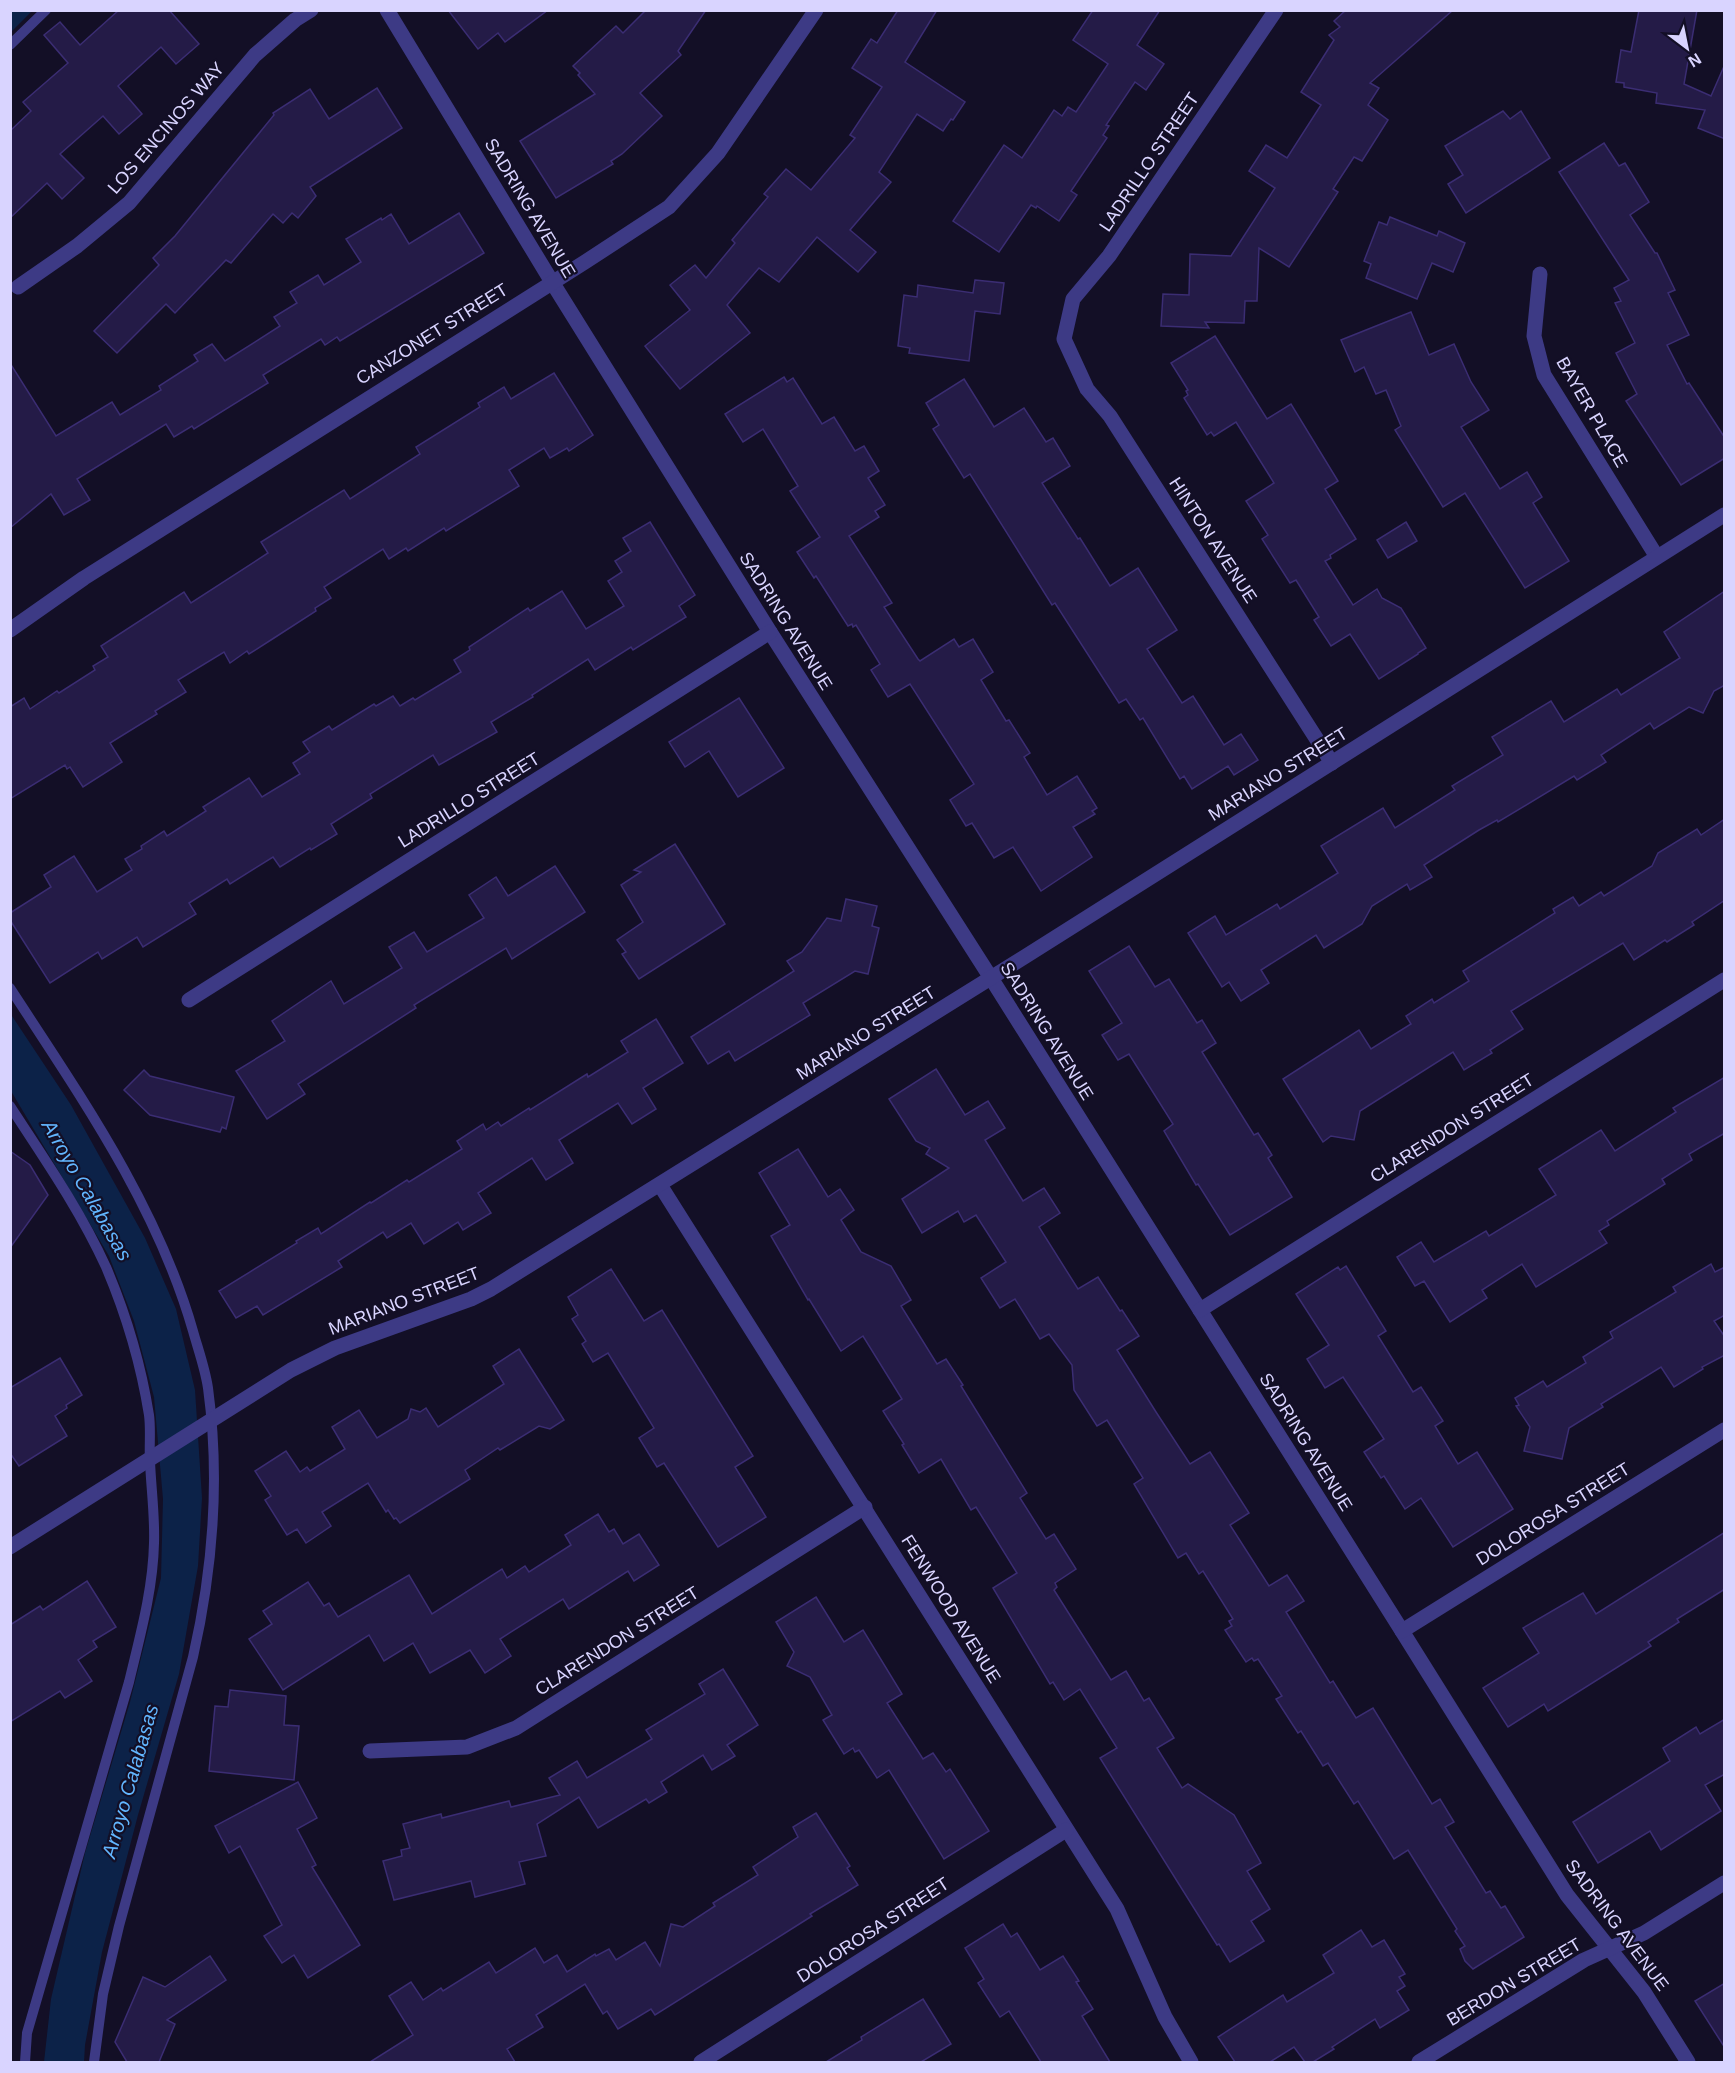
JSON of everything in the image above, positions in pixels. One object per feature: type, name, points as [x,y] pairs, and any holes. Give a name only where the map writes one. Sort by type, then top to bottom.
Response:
[{"type":"street","name":"LOS ENCINOS WAY","points":[[18,287],[77,246],[129,203],[255,55],[295,20],[311,10]]},
{"type":"street","name":"SADRING AVENUE","points":[[387,10],[552,282],[770,632],[991,978],[1567,1896],[1644,1992],[1688,2062]]},
{"type":"street","name":"CANZONET STREET","points":[[10,630],[84,578],[669,207],[718,153],[816,10]]},
{"type":"street","name":"LADRILLO STREET","points":[[1064,339],[1073,299],[1109,256],[1276,10]]},
{"type":"street","name":"BAYER PLACE","points":[[1540,274],[1534,336],[1544,375],[1657,557]]},
{"type":"street","name":"HINTON AVENUE","points":[[1064,339],[1087,389],[1110,416],[1332,763]]},
{"type":"street","name":"MARIANO STREET","points":[[10,1547],[291,1370],[335,1348],[471,1299],[491,1289],[991,978],[1725,515]]},
{"type":"street","name":"LADRILLO STREET","points":[[189,1000],[770,632]]},
{"type":"street","name":"CLARENDON STREET","points":[[1200,1310],[1725,980]]},
{"type":"street","name":"FENWOOD AVENUE","points":[[660,1185],[1117,1909],[1165,2017],[1191,2062]]},
{"type":"street","name":"DOLOROSA STREET","points":[[1402,1631],[1725,1430]]},
{"type":"street","name":"CLARENDON STREET","points":[[370,1751],[467,1747],[516,1728],[865,1507]]},
{"type":"street","name":"DOLOROSA STREET","points":[[707,2061],[1066,1830]]},
{"type":"street","name":"BERDON STREET","points":[[1419,2062],[1584,1960],[1644,1934],[1725,1883]]},
{"type":"lane","points":[[10,45],[46,10]]},
{"type":"lane","points":[[10,988],[121,1164],[156,1232],[183,1297],[208,1386],[211,1421],[215,1482],[203,1613],[105,1983],[94,2062]]},
{"type":"lane","points":[[10,1106],[52,1171],[106,1267],[123,1312],[135,1352],[149,1418],[154,1503],[154,1544],[141,1629],[129,1682],[27,2033],[25,2062]]},
{"type":"water","points":[[11,10],[32,11],[11,32]]},
{"type":"water","name":"Arroyo Calabasas","points":[[10,1013],[71,1105],[145,1238],[176,1309],[195,1390],[202,1498],[198,1566],[179,1674],[138,1815],[102,1952],[84,2062],[44,2062],[51,1999],[85,1853],[130,1702],[161,1578],[163,1499],[154,1397],[134,1321],[109,1256],[11,1091]]},
{"type":"building","points":[[119,10],[169,10],[199,44],[176,64],[161,47],[118,86],[142,114],[119,134],[103,116],[60,154],[84,178],[62,199],[47,183],[10,218],[10,131],[31,111],[23,102],[68,63],[44,35],[60,22],[80,45]]},
{"type":"building","points":[[448,10],[548,10],[505,42],[498,33],[478,49]]},
{"type":"building","points":[[646,10],[706,10],[678,51],[681,55],[640,93],[662,116],[622,154],[611,161],[613,164],[556,198],[520,141],[595,94],[573,66],[616,26],[623,33]]},
{"type":"building","points":[[898,10],[937,10],[905,62],[965,102],[943,131],[917,114],[879,172],[891,182],[850,230],[876,252],[858,272],[817,237],[779,282],[759,268],[727,305],[750,333],[680,389],[645,346],[690,310],[670,285],[695,265],[706,278],[735,243],[732,240],[768,197],[764,194],[786,169],[811,190],[855,138],[850,135],[882,87],[852,68],[871,39],[877,43]]},
{"type":"building","points":[[1093,10],[1160,10],[1137,45],[1164,64],[1146,90],[1135,82],[1106,125],[1109,126],[1103,135],[1107,138],[1071,191],[1077,195],[1059,221],[1037,206],[1036,208],[1031,205],[999,252],[953,221],[1004,145],[1022,158],[1054,110],[1062,116],[1068,107],[1076,112],[1108,64],[1073,40]]},
{"type":"building","points":[[1346,10],[1453,10],[1370,83],[1379,88],[1368,105],[1388,120],[1362,161],[1354,157],[1333,189],[1338,192],[1289,267],[1259,248],[1257,301],[1245,301],[1244,323],[1205,322],[1209,328],[1161,326],[1163,294],[1189,295],[1190,254],[1231,256],[1275,188],[1249,171],[1266,145],[1287,158],[1321,105],[1301,92],[1334,40],[1329,35],[1340,27],[1334,21]]},
{"type":"building","points":[[1639,10],[1697,10],[1684,84],[1711,96],[1725,64],[1725,139],[1698,128],[1705,110],[1656,103],[1657,93],[1624,87],[1624,83],[1616,82],[1621,50],[1631,52]]},
{"type":"building","points":[[377,88],[402,128],[310,187],[316,196],[298,218],[292,213],[283,223],[273,214],[231,263],[226,260],[175,313],[166,304],[117,353],[94,331],[159,265],[153,258],[175,236],[274,115],[273,113],[310,89],[329,119]]},
{"type":"building","points":[[1503,111],[1510,119],[1521,111],[1550,158],[1466,213],[1448,184],[1463,175],[1445,146]]},
{"type":"building","points":[[1604,143],[1619,166],[1625,163],[1649,202],[1630,215],[1657,253],[1675,290],[1668,293],[1689,335],[1667,345],[1687,384],[1689,383],[1725,438],[1725,458],[1681,485],[1626,401],[1637,394],[1616,353],[1635,343],[1615,303],[1621,301],[1614,288],[1629,280],[1559,172]]},
{"type":"building","points":[[459,213],[484,253],[340,341],[337,337],[325,345],[321,339],[263,375],[268,383],[194,429],[192,426],[174,437],[166,424],[77,479],[90,500],[64,515],[51,494],[10,528],[10,363],[56,436],[112,402],[120,415],[161,390],[159,386],[198,361],[194,355],[212,344],[225,361],[280,326],[274,317],[297,303],[290,292],[318,275],[324,285],[361,262],[346,239],[381,218],[382,220],[391,214],[409,244]]},
{"type":"building","points":[[1390,217],[1437,236],[1439,231],[1465,243],[1453,272],[1432,263],[1417,299],[1366,278],[1371,264],[1364,261],[1379,222],[1387,225]]},
{"type":"building","points":[[975,280],[1004,283],[1000,314],[975,311],[969,361],[909,353],[910,348],[898,346],[904,295],[917,297],[918,285],[973,293]]},
{"type":"building","points":[[1411,312],[1429,355],[1454,344],[1471,382],[1489,410],[1461,427],[1500,489],[1527,472],[1542,497],[1533,503],[1569,561],[1525,588],[1465,493],[1443,507],[1395,430],[1401,426],[1386,390],[1376,394],[1364,367],[1355,372],[1341,340]]},
{"type":"building","points":[[1215,336],[1267,419],[1291,404],[1338,481],[1325,489],[1356,539],[1330,555],[1331,558],[1325,561],[1353,605],[1377,589],[1382,598],[1401,608],[1426,648],[1379,679],[1350,634],[1331,646],[1314,620],[1319,617],[1296,580],[1290,583],[1262,539],[1268,535],[1246,501],[1274,483],[1236,422],[1214,436],[1211,432],[1207,435],[1184,398],[1188,395],[1186,391],[1188,390],[1171,363]]},
{"type":"building","points":[[554,373],[593,435],[569,451],[567,448],[550,458],[544,448],[509,470],[519,486],[446,531],[444,528],[408,551],[406,548],[389,559],[383,549],[324,587],[331,598],[315,608],[316,611],[249,654],[247,651],[230,663],[224,652],[178,680],[186,692],[155,711],[157,714],[110,743],[122,762],[83,787],[70,767],[67,769],[65,765],[10,799],[10,707],[24,698],[30,709],[95,670],[93,666],[108,657],[101,646],[184,592],[191,603],[268,553],[261,542],[344,490],[350,499],[420,454],[416,447],[480,407],[478,403],[504,387],[511,399]]},
{"type":"building","points":[[784,377],[787,382],[793,378],[822,424],[834,417],[855,451],[864,446],[879,471],[868,478],[885,505],[875,511],[879,517],[849,536],[892,603],[884,607],[918,659],[920,661],[954,639],[959,647],[973,639],[993,672],[981,680],[1006,721],[1009,720],[1030,753],[1024,757],[1047,795],[1077,776],[1097,808],[1092,811],[1095,814],[1073,827],[1092,857],[1041,891],[1013,847],[994,858],[972,823],[966,826],[950,800],[974,784],[910,684],[888,697],[871,670],[880,664],[856,625],[848,626],[816,576],[814,578],[797,552],[820,537],[790,491],[798,486],[763,429],[743,442],[725,414]]},
{"type":"building","points":[[964,379],[994,427],[1024,408],[1046,442],[1053,438],[1070,466],[1042,483],[1078,539],[1080,538],[1110,586],[1138,568],[1177,630],[1147,649],[1182,703],[1193,696],[1224,745],[1241,734],[1258,760],[1234,775],[1228,766],[1192,789],[1184,776],[1180,779],[1143,718],[1140,720],[1126,699],[1119,703],[1055,603],[1052,605],[970,474],[964,478],[933,429],[939,425],[926,403]]},
{"type":"building","points":[[650,522],[695,595],[679,606],[686,617],[633,650],[631,647],[595,670],[588,659],[532,695],[533,697],[491,722],[497,732],[439,765],[433,755],[370,794],[372,798],[331,824],[337,834],[311,850],[310,848],[280,867],[273,857],[230,884],[227,879],[189,903],[196,914],[143,947],[137,937],[102,959],[98,952],[50,983],[10,920],[10,913],[51,887],[44,875],[74,856],[97,892],[132,870],[125,859],[164,831],[167,836],[206,811],[203,807],[249,778],[262,797],[300,774],[293,763],[310,752],[303,742],[329,726],[332,730],[374,704],[376,706],[393,696],[400,706],[413,698],[415,700],[461,672],[454,660],[470,650],[469,647],[528,608],[530,611],[562,591],[586,629],[624,606],[608,581],[622,572],[615,561],[631,551],[623,538]]},
{"type":"building","points":[[1406,522],[1417,541],[1388,558],[1377,540]]},
{"type":"building","points":[[1725,591],[1725,685],[1714,691],[1703,713],[1689,707],[1654,729],[1650,723],[1601,755],[1606,762],[1577,780],[1574,776],[1498,822],[1497,820],[1479,830],[1424,865],[1432,877],[1410,890],[1407,884],[1372,906],[1362,924],[1324,948],[1316,935],[1261,970],[1269,983],[1241,1001],[1229,982],[1222,987],[1188,933],[1215,916],[1226,935],[1277,904],[1280,909],[1338,873],[1321,846],[1383,808],[1395,828],[1455,790],[1452,786],[1503,755],[1492,737],[1551,701],[1564,722],[1617,689],[1621,695],[1680,658],[1664,632]]},
{"type":"building","points":[[739,698],[784,768],[738,797],[709,751],[685,767],[669,742]]},
{"type":"building","points":[[1725,819],[1725,900],[1692,922],[1694,925],[1634,960],[1623,943],[1511,1011],[1523,1029],[1490,1050],[1492,1053],[1464,1070],[1453,1052],[1360,1111],[1354,1140],[1331,1136],[1323,1142],[1283,1079],[1359,1030],[1371,1049],[1411,1024],[1406,1016],[1432,999],[1434,1003],[1469,981],[1463,971],[1555,913],[1553,909],[1573,897],[1579,906],[1601,892],[1604,896],[1652,866],[1658,853],[1697,829],[1701,835]]},
{"type":"building","points":[[675,844],[725,924],[639,979],[622,954],[626,952],[617,940],[643,922],[621,885],[641,872],[634,870]]},
{"type":"building","points":[[555,866],[585,912],[512,959],[506,948],[414,1005],[416,1008],[298,1084],[305,1094],[267,1119],[236,1071],[285,1041],[272,1021],[331,981],[344,1004],[402,968],[389,947],[414,932],[427,952],[484,918],[469,895],[496,877],[508,896]]},
{"type":"building","points":[[846,899],[877,906],[872,926],[879,928],[868,974],[855,971],[803,1003],[810,1015],[735,1061],[729,1051],[708,1064],[691,1037],[794,971],[787,961],[802,952],[827,918],[841,921]]},
{"type":"building","points":[[1129,946],[1155,987],[1169,979],[1197,1023],[1202,1020],[1216,1043],[1202,1052],[1254,1135],[1258,1133],[1272,1155],[1268,1158],[1292,1197],[1230,1235],[1198,1184],[1196,1185],[1164,1131],[1173,1124],[1129,1054],[1118,1060],[1102,1035],[1122,1023],[1089,971]]},
{"type":"building","points":[[656,1019],[683,1063],[643,1088],[656,1109],[632,1124],[618,1103],[559,1140],[573,1163],[546,1180],[532,1158],[478,1193],[491,1213],[463,1230],[458,1222],[424,1244],[411,1223],[387,1238],[383,1232],[338,1261],[342,1267],[263,1315],[257,1306],[236,1318],[219,1291],[318,1228],[321,1234],[370,1202],[407,1180],[409,1182],[462,1149],[457,1141],[483,1124],[486,1130],[498,1122],[501,1126],[587,1074],[588,1077],[628,1052],[621,1041]]},
{"type":"building","points":[[936,1069],[965,1115],[988,1101],[1005,1128],[985,1140],[1023,1201],[1044,1188],[1060,1213],[1039,1227],[1078,1289],[1098,1277],[1139,1336],[1117,1350],[1156,1412],[1190,1464],[1210,1452],[1249,1513],[1230,1525],[1269,1586],[1287,1575],[1304,1601],[1286,1612],[1330,1683],[1333,1681],[1356,1718],[1373,1708],[1432,1804],[1440,1799],[1454,1822],[1445,1827],[1486,1893],[1490,1891],[1501,1908],[1505,1906],[1524,1937],[1473,1969],[1465,1961],[1460,1949],[1465,1946],[1455,1931],[1457,1929],[1408,1850],[1394,1859],[1358,1801],[1354,1804],[1328,1763],[1323,1766],[1301,1731],[1298,1733],[1276,1699],[1282,1696],[1258,1659],[1254,1661],[1252,1658],[1246,1662],[1225,1630],[1232,1626],[1229,1621],[1233,1619],[1203,1571],[1199,1574],[1186,1553],[1178,1558],[1134,1484],[1143,1478],[1107,1420],[1097,1426],[1074,1390],[1072,1365],[1049,1334],[1040,1339],[1015,1299],[1000,1308],[981,1278],[1006,1262],[976,1215],[964,1222],[958,1211],[922,1233],[902,1199],[949,1168],[926,1154],[930,1148],[916,1141],[889,1099]]},
{"type":"building","points":[[144,1070],[150,1076],[234,1097],[226,1129],[222,1127],[220,1132],[150,1115],[124,1090]]},
{"type":"building","points":[[1725,1077],[1725,1133],[1689,1154],[1692,1160],[1662,1179],[1665,1184],[1607,1221],[1609,1225],[1599,1231],[1607,1243],[1536,1287],[1522,1264],[1482,1290],[1487,1298],[1450,1322],[1424,1281],[1415,1286],[1397,1257],[1421,1242],[1434,1262],[1486,1231],[1489,1236],[1556,1195],[1539,1169],[1601,1130],[1615,1151],[1676,1112],[1673,1108]]},
{"type":"building","points":[[798,1149],[828,1197],[840,1189],[854,1210],[841,1220],[861,1252],[891,1266],[911,1300],[901,1306],[937,1364],[946,1359],[963,1385],[961,1386],[1027,1493],[1020,1498],[1046,1539],[1054,1534],[1076,1569],[1055,1583],[1057,1587],[1054,1590],[1111,1680],[1126,1671],[1144,1701],[1149,1698],[1174,1738],[1157,1748],[1182,1788],[1188,1784],[1234,1815],[1261,1863],[1247,1871],[1270,1909],[1251,1921],[1264,1941],[1230,1962],[1219,1944],[1217,1945],[1100,1758],[1117,1748],[1080,1689],[1064,1700],[1053,1682],[1050,1684],[993,1588],[1017,1573],[976,1507],[971,1510],[941,1459],[919,1473],[883,1411],[902,1399],[863,1336],[841,1351],[771,1236],[790,1225],[759,1173]]},
{"type":"building","points":[[10,1151],[30,1165],[48,1195],[10,1248]]},
{"type":"building","points":[[1711,1264],[1715,1272],[1725,1267],[1725,1315],[1714,1321],[1725,1337],[1725,1355],[1702,1367],[1703,1369],[1674,1387],[1661,1367],[1601,1404],[1603,1407],[1569,1428],[1562,1459],[1524,1451],[1530,1427],[1516,1406],[1519,1405],[1515,1398],[1543,1381],[1547,1387],[1586,1363],[1583,1357],[1613,1338],[1610,1332],[1676,1292],[1673,1287]]},
{"type":"building","points":[[1346,1266],[1386,1331],[1378,1336],[1413,1392],[1421,1387],[1443,1421],[1435,1426],[1458,1464],[1477,1452],[1513,1509],[1453,1547],[1421,1498],[1405,1509],[1384,1476],[1381,1478],[1364,1452],[1384,1439],[1343,1377],[1325,1388],[1307,1359],[1329,1345],[1296,1294],[1338,1267],[1340,1270]]},
{"type":"building","points":[[611,1269],[644,1321],[662,1310],[753,1456],[735,1467],[766,1517],[718,1547],[664,1463],[657,1467],[639,1438],[654,1428],[608,1353],[593,1362],[582,1344],[586,1341],[572,1319],[578,1315],[568,1297]]},
{"type":"building","points":[[519,1349],[564,1420],[550,1429],[539,1426],[500,1450],[498,1448],[465,1470],[470,1479],[400,1523],[388,1510],[386,1512],[368,1483],[322,1512],[331,1526],[306,1543],[297,1529],[287,1535],[265,1500],[271,1496],[255,1471],[286,1451],[300,1472],[307,1467],[310,1471],[345,1449],[332,1427],[359,1410],[377,1438],[408,1419],[411,1409],[420,1412],[426,1408],[438,1427],[504,1384],[493,1366]]},
{"type":"building","points":[[60,1358],[82,1395],[66,1405],[67,1408],[55,1416],[67,1436],[19,1466],[10,1453],[10,1388]]},
{"type":"building","points":[[598,1514],[609,1532],[614,1529],[623,1544],[639,1534],[659,1565],[634,1581],[628,1571],[569,1609],[563,1599],[500,1639],[511,1656],[485,1673],[470,1650],[430,1673],[413,1643],[384,1661],[369,1635],[283,1690],[249,1639],[272,1624],[263,1611],[308,1582],[324,1606],[329,1603],[338,1617],[409,1575],[432,1614],[502,1569],[507,1578],[525,1566],[529,1572],[571,1545],[565,1535]]},
{"type":"building","points":[[1725,1532],[1725,1589],[1677,1619],[1679,1622],[1648,1642],[1651,1646],[1548,1711],[1544,1704],[1508,1727],[1483,1688],[1539,1653],[1523,1628],[1583,1593],[1596,1614]]},
{"type":"building","points":[[87,1581],[116,1627],[93,1641],[97,1647],[78,1660],[92,1681],[65,1698],[60,1691],[10,1722],[10,1625],[40,1606],[43,1610]]},
{"type":"building","points":[[816,1597],[844,1642],[863,1630],[902,1694],[887,1703],[923,1759],[933,1753],[946,1772],[950,1769],[989,1831],[944,1859],[889,1770],[877,1778],[859,1750],[855,1752],[853,1748],[844,1754],[823,1720],[832,1715],[810,1677],[787,1666],[794,1652],[776,1622]]},
{"type":"building","points":[[723,1669],[758,1725],[727,1745],[735,1756],[712,1770],[703,1755],[661,1782],[667,1792],[649,1803],[646,1799],[598,1828],[579,1797],[537,1824],[546,1856],[519,1862],[525,1884],[475,1897],[471,1881],[394,1900],[383,1861],[402,1856],[401,1850],[410,1848],[403,1824],[441,1814],[442,1818],[509,1801],[511,1807],[560,1795],[549,1778],[577,1761],[587,1778],[652,1739],[646,1730],[705,1694],[699,1684]]},
{"type":"building","points":[[230,1690],[286,1696],[284,1725],[299,1726],[294,1780],[209,1771],[215,1706],[228,1707]]},
{"type":"building","points":[[1725,1719],[1725,1774],[1705,1785],[1721,1811],[1661,1850],[1650,1831],[1598,1863],[1573,1822],[1670,1761],[1663,1748],[1696,1727],[1700,1734]]},
{"type":"building","points":[[298,1782],[317,1818],[297,1829],[316,1865],[312,1867],[360,1945],[308,1978],[294,1955],[282,1963],[264,1936],[282,1925],[240,1846],[229,1853],[215,1826]]},
{"type":"building","points":[[816,1813],[850,1866],[847,1868],[858,1885],[655,2015],[651,2009],[618,2029],[607,2011],[603,2014],[585,1984],[536,2015],[543,2027],[507,2049],[515,2062],[370,2062],[413,2035],[389,1996],[411,1982],[423,2000],[441,1988],[443,1991],[489,1962],[496,1973],[535,1948],[544,1963],[557,1955],[567,1972],[595,1954],[596,1956],[609,1949],[616,1960],[645,1942],[660,1966],[671,1924],[683,1927],[715,1906],[713,1903],[758,1875],[753,1867],[798,1837],[793,1827]]},
{"type":"building","points":[[1003,1924],[1011,1937],[1017,1933],[1040,1970],[1063,1956],[1093,2009],[1082,2016],[1110,2062],[1041,2062],[1009,2011],[1000,2017],[978,1983],[984,1979],[965,1948]]},
{"type":"building","points":[[1361,1930],[1372,1947],[1384,1940],[1405,1974],[1399,1977],[1405,1986],[1397,1991],[1409,2010],[1380,2028],[1375,2019],[1313,2062],[1305,2062],[1294,2047],[1270,2062],[1235,2062],[1218,2037],[1283,1995],[1287,2002],[1334,1973],[1323,1955]]},
{"type":"building","points":[[210,1956],[226,1980],[167,2020],[175,2024],[159,2062],[127,2062],[115,2042],[143,1977],[165,1987]]},
{"type":"building","points":[[1725,1983],[1725,2048],[1695,2001]]},
{"type":"building","points":[[923,1999],[951,2044],[921,2062],[826,2062],[862,2040],[861,2037]]}]
